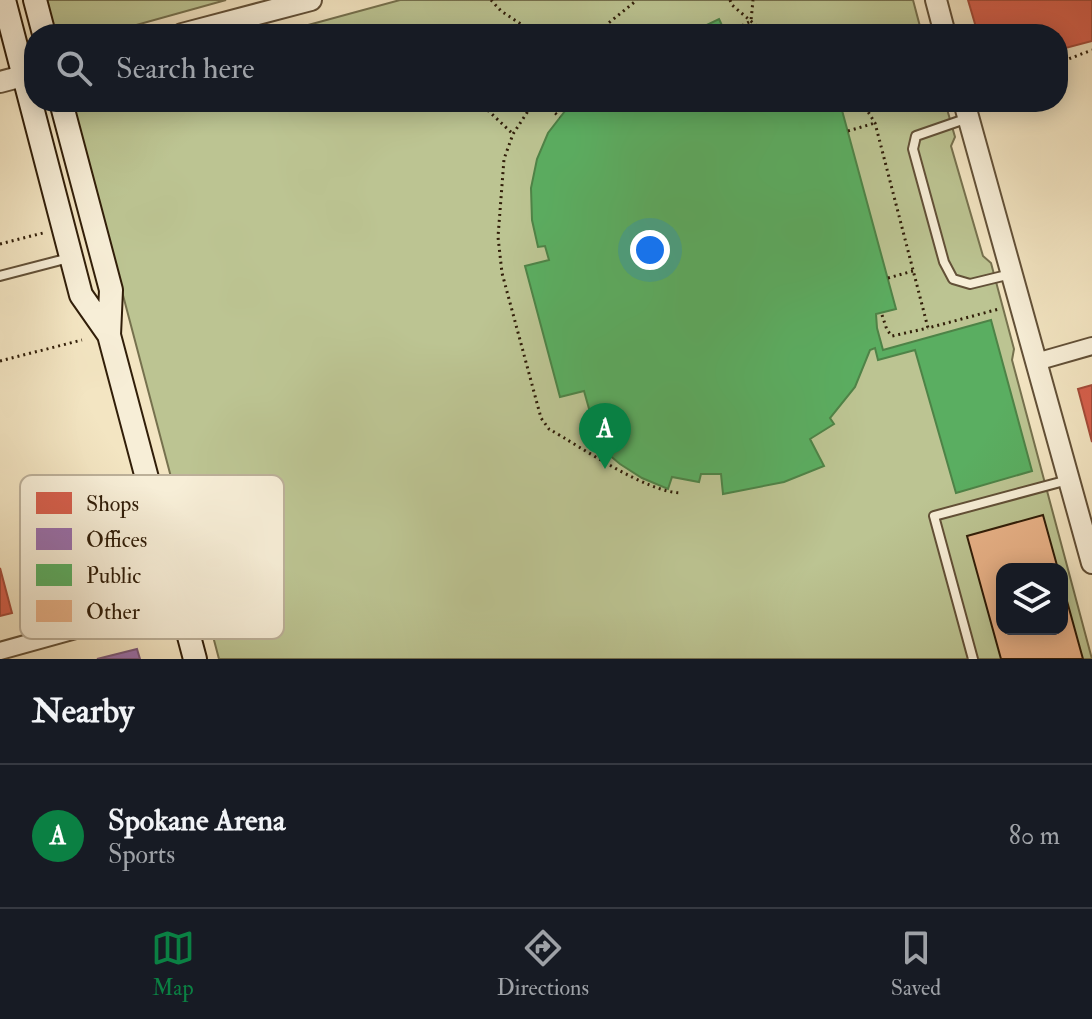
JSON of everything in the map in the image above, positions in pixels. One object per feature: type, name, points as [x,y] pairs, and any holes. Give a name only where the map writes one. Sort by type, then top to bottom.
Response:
[{"type":"main road","points":[[4,0],[24,62]]},
{"type":"main road","points":[[35,0],[41,24]]},
{"type":"main road","points":[[37,112],[81,295],[109,335]]},
{"type":"main road","points":[[64,112],[111,290],[109,335],[146,475]]},
{"type":"main road","points":[[190,639],[195,659]]},
{"type":"street","points":[[208,24],[249,8],[311,0]]},
{"type":"street","points":[[936,0],[942,24]]},
{"type":"street","points":[[0,82],[24,75]]},
{"type":"street","points":[[967,112],[1092,563]]},
{"type":"street","points":[[1036,362],[1092,346]]},
{"type":"street","points":[[0,651],[43,639]]},
{"type":"lane","points":[[962,112],[913,141],[944,262],[953,279],[961,283],[970,284],[1012,274]]},
{"type":"lane","points":[[0,276],[71,258]]},
{"type":"lane","points":[[973,659],[934,516],[1069,479]]},
{"type":"path","points":[[491,0],[521,24]]},
{"type":"path","points":[[607,24],[637,0]]},
{"type":"path","points":[[730,0],[754,24]]},
{"type":"path","points":[[751,21],[753,0]]},
{"type":"path","points":[[745,24],[751,21]]},
{"type":"path","points":[[1068,59],[1092,50]]},
{"type":"path","points":[[490,112],[513,134]]},
{"type":"path","points":[[527,112],[513,134],[504,159],[498,237],[502,273],[541,418],[549,429],[647,486],[682,493]]},
{"type":"path","points":[[554,112],[560,117]]},
{"type":"path","points":[[868,112],[875,123],[928,328]]},
{"type":"path","points":[[848,131],[875,123]]},
{"type":"path","points":[[0,244],[52,230]]},
{"type":"path","points":[[888,278],[913,271]]},
{"type":"path","points":[[882,315],[888,334],[892,336],[999,309]]},
{"type":"path","points":[[0,361],[82,340]]},
{"type":"green space","points":[[43,0],[226,0],[140,24],[50,24]]},
{"type":"green space","points":[[400,0],[913,0],[919,24],[312,24]]},
{"type":"green space","points":[[75,112],[948,112],[955,137],[951,146],[983,256],[991,263],[1014,349],[1012,360],[1066,563],[996,563],[996,635],[1068,635],[1068,569],[1092,659],[219,659],[214,639],[284,639],[284,475],[170,475]]},
{"type":"building: Shops","points":[[968,0],[1092,0],[1092,41],[1068,47],[1068,24],[975,24]]},
{"type":"building: Shops","points":[[1092,385],[1092,442],[1078,389]]},
{"type":"building: Shops","points":[[0,568],[12,613],[0,616]]},
{"type":"building: Offices","points":[[137,649],[140,659],[97,659]]},
{"type":"building: Public","points":[[564,112],[842,112],[896,309],[876,314],[883,350],[991,320],[1032,471],[956,493],[915,350],[878,360],[875,348],[870,350],[855,387],[830,418],[834,424],[810,439],[824,466],[784,482],[723,494],[721,474],[701,474],[699,482],[672,477],[668,489],[620,464],[608,454],[622,440],[609,426],[595,430],[584,391],[560,397],[525,266],[549,260],[545,246],[538,247],[532,220],[531,188],[537,159],[548,133]]},
{"type":"building: Other","points":[[1043,515],[1056,563],[996,563],[996,635],[1068,635],[1068,605],[1083,659],[1001,659],[967,536]]},
{"type":"place","name":"Spokane Arena","points":[[605,469]]}]
